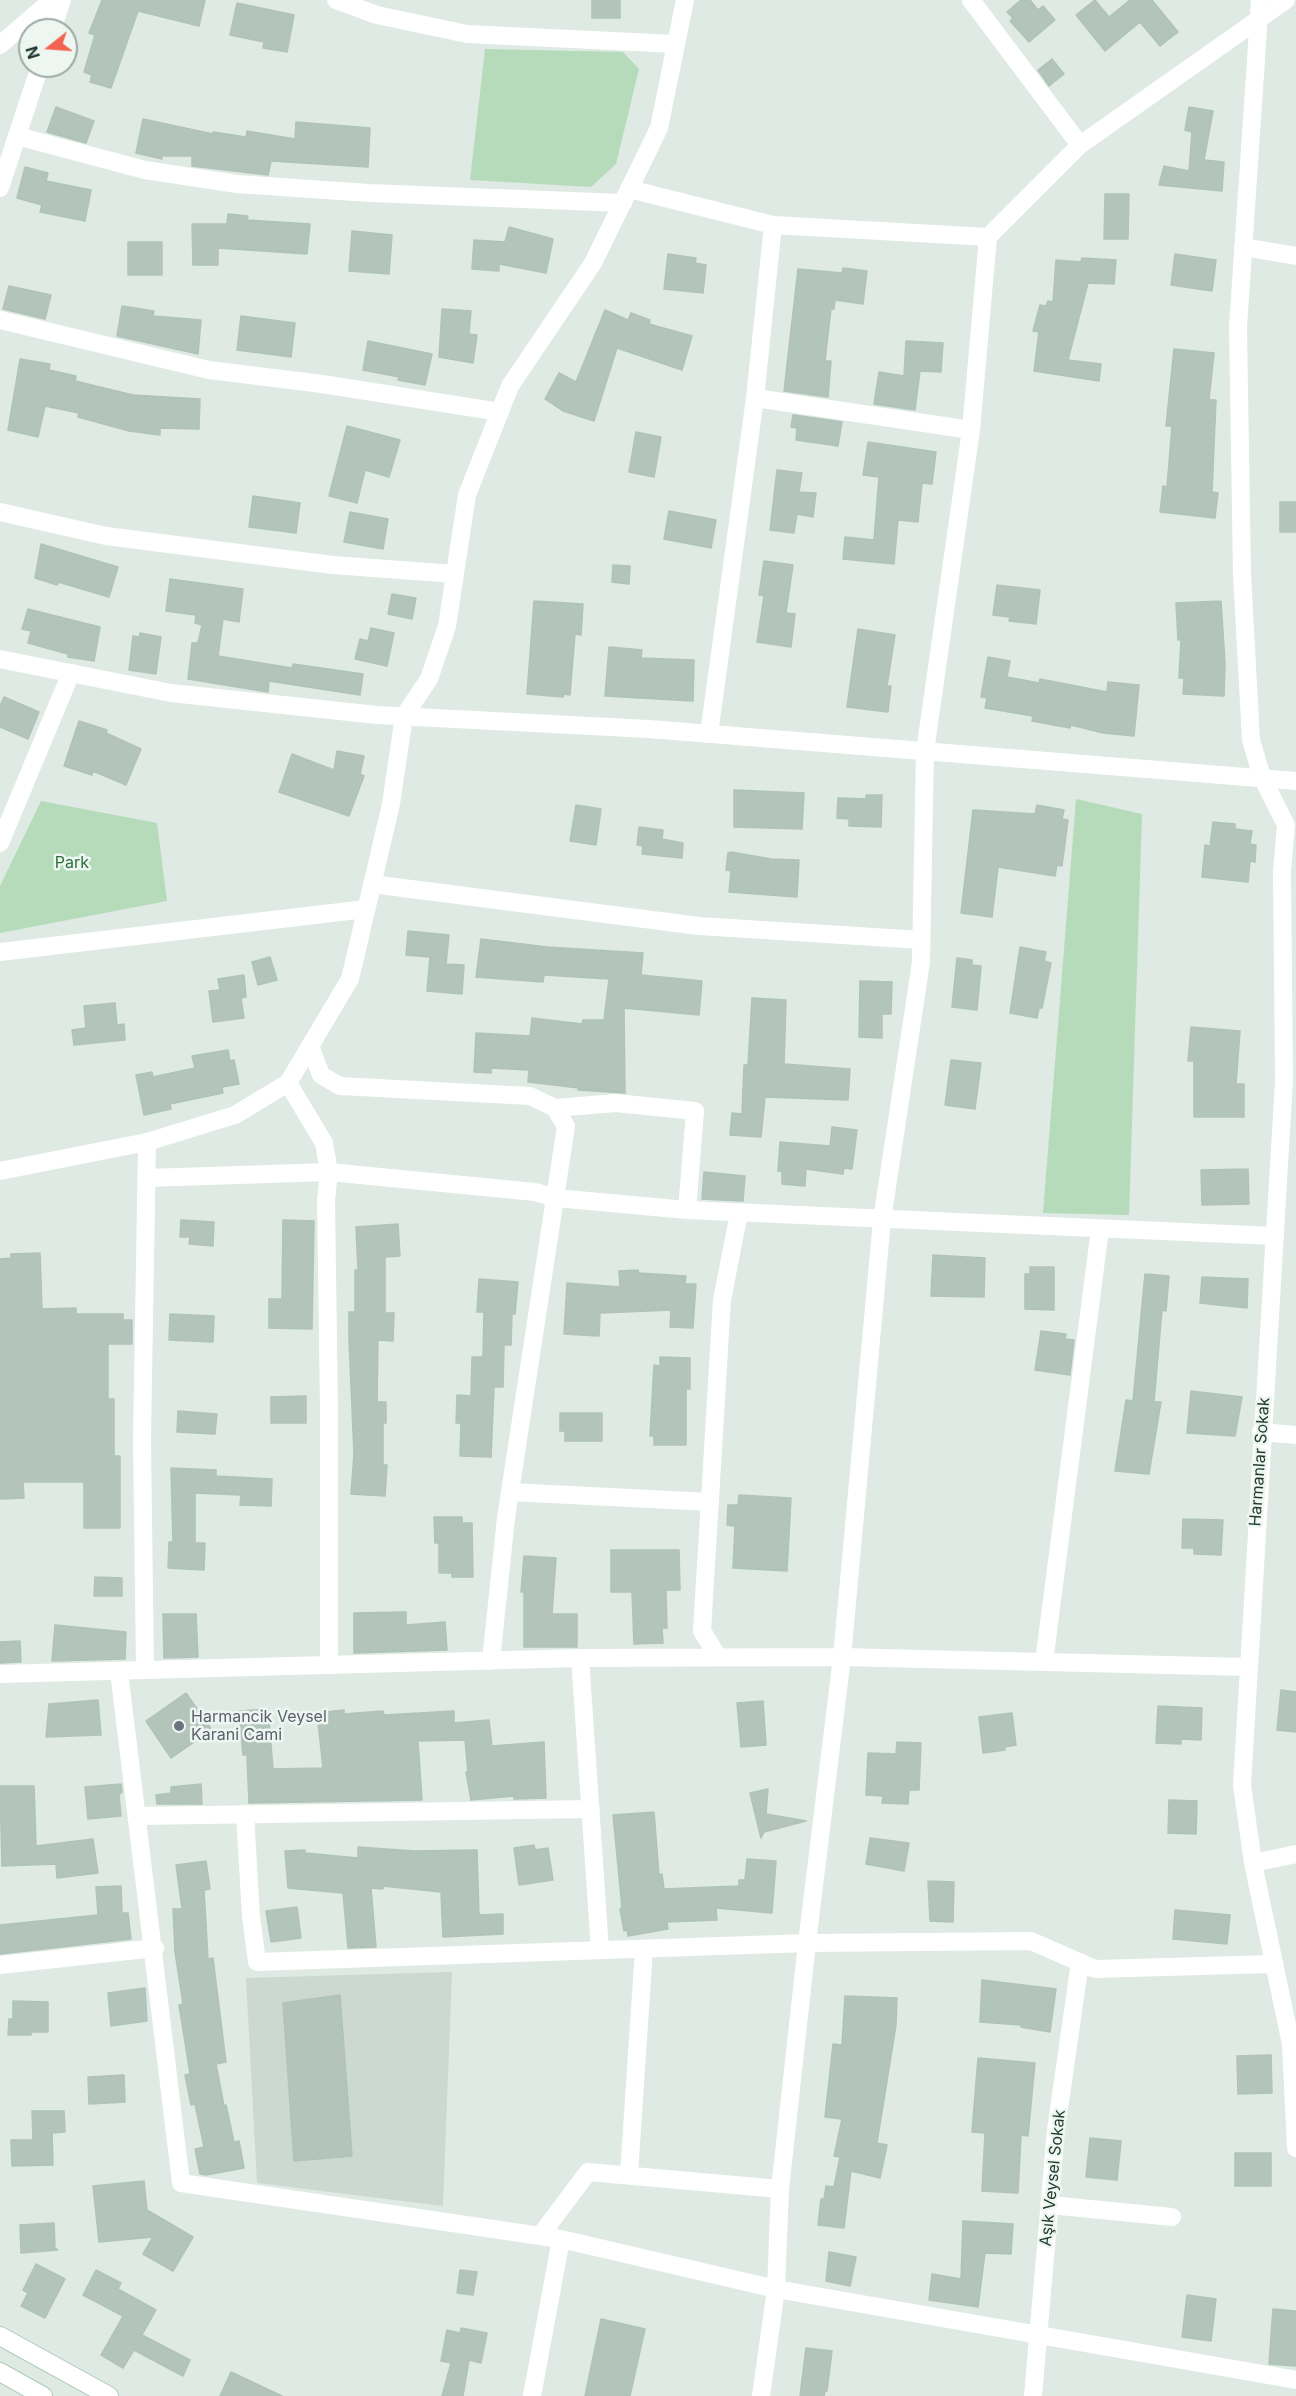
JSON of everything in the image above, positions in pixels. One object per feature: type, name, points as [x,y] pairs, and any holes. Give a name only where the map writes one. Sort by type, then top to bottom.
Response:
[{"type":"street","points":[[0,45],[52,0]]},
{"type":"street","points":[[56,18],[62,0]]},
{"type":"street","points":[[336,0],[377,15],[467,34],[676,44]]},
{"type":"street","points":[[0,1171],[147,1142],[235,1115],[288,1083],[350,979],[391,804],[404,717],[429,680],[447,626],[467,495],[510,386],[593,263],[659,128],[685,0]]},
{"type":"street","points":[[971,0],[1080,145]]},
{"type":"street","name":"Harmanlar Sokak","points":[[1260,0],[1238,327],[1242,574],[1251,740],[1262,777],[1286,825],[1282,871],[1290,1043],[1262,1432],[1242,1785],[1253,1863],[1272,1964],[1291,2044],[1296,2138]]},
{"type":"street","points":[[761,2396],[776,2289],[780,2189],[842,1657],[882,1220],[921,962],[925,751],[971,430],[988,237],[1080,145],[1286,0]]},
{"type":"street","points":[[0,188],[36,78]]},
{"type":"street","points":[[17,136],[145,170],[237,184],[369,194],[626,196],[773,225],[988,237]]},
{"type":"street","points":[[708,734],[755,398],[773,225]]},
{"type":"street","points":[[1244,247],[1296,256]]},
{"type":"street","points":[[0,320],[209,370],[322,384],[500,412]]},
{"type":"street","points":[[755,398],[971,430]]},
{"type":"street","points":[[0,512],[106,536],[333,565],[455,574]]},
{"type":"street","points":[[0,658],[171,693],[404,717],[708,734],[1296,781]]},
{"type":"street","points":[[0,843],[71,673]]},
{"type":"street","points":[[372,884],[699,926],[921,940]]},
{"type":"street","points":[[0,952],[366,909]]},
{"type":"street","points":[[310,1046],[321,1075],[340,1086],[530,1096],[555,1108],[616,1103],[695,1111],[687,1210]]},
{"type":"street","points":[[288,1083],[324,1143],[329,1172],[326,1200],[329,1665]]},
{"type":"street","points":[[491,1661],[510,1492],[566,1126],[555,1108]]},
{"type":"street","points":[[145,1670],[142,1439],[147,1142]]},
{"type":"street","points":[[147,1178],[329,1172],[536,1192],[556,1198],[687,1210],[1275,1236]]},
{"type":"street","points":[[718,1657],[702,1631],[722,1300],[739,1213]]},
{"type":"street","points":[[1044,1662],[1100,1229]]},
{"type":"street","points":[[1262,1432],[1296,1435]]},
{"type":"street","points":[[510,1492],[710,1502]]},
{"type":"street","points":[[0,1674],[580,1658],[718,1657],[842,1657],[1248,1667]]},
{"type":"street","points":[[580,1658],[600,1950]]},
{"type":"street","points":[[119,1671],[139,1816],[182,2183],[561,2239],[776,2289],[1296,2380]]},
{"type":"street","points":[[139,1816],[591,1809]]},
{"type":"street","points":[[245,1814],[250,1916],[257,1962],[807,1943],[1032,1941],[1095,1969],[1272,1964]]},
{"type":"street","points":[[1253,1863],[1296,1854]]},
{"type":"street","points":[[0,1965],[154,1948]]},
{"type":"street","points":[[629,2174],[644,1949]]},
{"type":"street","name":"Aşık Veysel Sokak","points":[[1033,2396],[1056,2130],[1080,1962]]},
{"type":"street","points":[[540,2236],[588,2172],[780,2189]]},
{"type":"street","points":[[1050,2205],[1172,2217]]},
{"type":"street","points":[[532,2396],[561,2239]]},
{"type":"street","points":[[0,2336],[109,2396]]},
{"type":"street","points":[[0,2372],[42,2396]]},
{"type":"shaded area","points":[[452,1972],[443,2206],[257,2183],[246,1978]]},
{"type":"green space","points":[[485,49],[623,52],[639,69],[616,164],[591,187],[470,180]]},
{"type":"green space","points":[[1076,799],[1142,814],[1129,1215],[1043,1213]]},
{"type":"green space","name":"Park","points":[[41,801],[157,823],[167,901],[0,933],[0,886]]},
{"type":"building","points":[[102,0],[205,0],[199,26],[138,11],[111,88],[90,82],[92,75],[84,72],[95,35],[89,33]]},
{"type":"building","points":[[592,0],[620,0],[620,18],[592,18]]},
{"type":"building","points":[[1021,0],[1030,0],[1038,10],[1043,6],[1055,20],[1029,42],[1010,21],[1013,18],[1007,12]]},
{"type":"building","points":[[1095,0],[1109,17],[1130,0],[1152,0],[1178,32],[1160,46],[1140,22],[1105,51],[1076,15]]},
{"type":"building","points":[[237,3],[294,15],[287,52],[263,48],[264,42],[230,35]]},
{"type":"building","points":[[1052,59],[1064,74],[1049,86],[1038,70]]},
{"type":"building","points":[[56,107],[94,121],[86,143],[47,132]]},
{"type":"building","points":[[1189,107],[1213,111],[1204,160],[1224,162],[1222,191],[1159,185],[1164,166],[1189,171],[1192,132],[1185,130]]},
{"type":"building","points":[[143,119],[213,134],[213,132],[246,137],[247,131],[295,139],[296,122],[370,128],[368,167],[271,161],[268,175],[192,166],[192,156],[162,156],[162,159],[136,153]]},
{"type":"building","points":[[25,167],[48,173],[46,181],[91,190],[85,221],[40,212],[42,205],[17,198]]},
{"type":"building","points":[[1105,194],[1129,194],[1128,239],[1104,239]]},
{"type":"building","points":[[228,214],[248,216],[247,220],[310,224],[307,254],[218,248],[218,265],[193,265],[192,224],[227,224]]},
{"type":"building","points":[[509,227],[553,239],[546,273],[499,264],[499,271],[472,269],[474,240],[505,242]]},
{"type":"building","points":[[352,231],[392,235],[389,274],[349,271]]},
{"type":"building","points":[[128,242],[162,242],[162,275],[128,275]]},
{"type":"building","points":[[668,254],[696,258],[695,263],[706,265],[703,293],[664,289]]},
{"type":"building","points":[[1175,254],[1216,260],[1212,291],[1171,285]]},
{"type":"building","points":[[1082,258],[1116,260],[1114,284],[1088,283],[1068,360],[1101,364],[1099,381],[1034,371],[1039,332],[1033,331],[1040,305],[1046,306],[1048,301],[1053,302],[1056,260],[1081,262]]},
{"type":"building","points":[[843,268],[867,271],[863,304],[835,300],[834,309],[831,309],[825,361],[831,361],[828,397],[784,391],[798,269],[842,273]]},
{"type":"building","points":[[9,286],[51,295],[45,319],[3,309]]},
{"type":"building","points":[[122,306],[154,311],[153,316],[201,320],[198,354],[117,336]]},
{"type":"building","points":[[442,309],[471,311],[469,334],[477,335],[473,363],[439,357]]},
{"type":"building","points":[[605,310],[628,320],[631,313],[650,320],[649,324],[692,336],[682,370],[617,348],[594,421],[563,411],[545,399],[559,373],[576,382]]},
{"type":"building","points":[[241,316],[295,323],[291,357],[237,350]]},
{"type":"building","points":[[368,341],[432,354],[425,385],[363,370]]},
{"type":"building","points":[[906,341],[943,343],[941,372],[920,371],[915,410],[874,404],[879,372],[904,376]]},
{"type":"building","points":[[1174,349],[1214,353],[1209,400],[1216,400],[1212,492],[1218,493],[1215,518],[1160,512],[1163,486],[1167,487],[1172,426],[1166,426]]},
{"type":"building","points":[[20,359],[50,364],[49,370],[76,376],[75,381],[133,395],[200,399],[199,429],[160,428],[160,435],[129,431],[78,417],[79,413],[45,406],[38,437],[8,430]]},
{"type":"building","points":[[793,415],[842,422],[838,446],[796,440],[797,428],[791,427]]},
{"type":"building","points":[[347,426],[400,440],[389,477],[365,470],[357,503],[329,496]]},
{"type":"building","points":[[636,432],[661,437],[654,477],[629,472]]},
{"type":"building","points":[[868,442],[936,452],[932,484],[922,483],[918,522],[898,520],[894,564],[843,559],[845,537],[874,540],[879,477],[863,475]]},
{"type":"building","points":[[777,470],[802,473],[799,492],[816,493],[813,517],[797,514],[794,533],[770,530]]},
{"type":"building","points":[[253,496],[300,503],[296,533],[249,527]]},
{"type":"building","points":[[1280,502],[1296,502],[1296,532],[1280,532]]},
{"type":"building","points":[[669,511],[716,520],[711,548],[664,539]]},
{"type":"building","points":[[350,512],[388,519],[383,549],[344,542]]},
{"type":"building","points":[[41,544],[118,567],[109,597],[58,582],[57,585],[35,578]]},
{"type":"building","points":[[764,561],[793,565],[786,613],[795,614],[791,647],[757,642],[764,596],[759,595]]},
{"type":"building","points":[[613,565],[630,566],[629,584],[612,582]]},
{"type":"building","points":[[170,579],[243,589],[239,622],[223,619],[218,656],[292,668],[293,664],[363,674],[360,695],[269,681],[268,692],[188,679],[192,643],[198,643],[202,625],[195,623],[196,615],[166,611]]},
{"type":"building","points":[[997,585],[1040,590],[1036,624],[1009,621],[1010,617],[993,615]]},
{"type":"building","points":[[392,594],[416,598],[412,619],[388,614]]},
{"type":"building","points":[[534,601],[583,604],[581,635],[575,634],[570,695],[564,694],[563,697],[527,694]]},
{"type":"building","points":[[1221,601],[1225,663],[1224,696],[1183,694],[1184,678],[1179,678],[1181,640],[1178,640],[1176,603]]},
{"type":"building","points":[[28,609],[100,627],[94,661],[68,657],[68,654],[28,643],[31,631],[22,629]]},
{"type":"building","points":[[371,628],[394,633],[387,666],[355,659],[360,639],[368,641]]},
{"type":"building","points":[[858,629],[895,635],[887,686],[891,686],[888,712],[847,707]]},
{"type":"building","points":[[140,633],[161,637],[156,674],[129,670],[133,636],[139,637]]},
{"type":"building","points":[[609,647],[642,650],[641,658],[694,660],[693,701],[605,696]]},
{"type":"building","points":[[988,657],[1010,661],[1007,677],[1039,683],[1040,679],[1107,692],[1108,682],[1139,685],[1134,736],[1032,721],[1033,716],[985,708],[987,698],[981,697]]},
{"type":"building","points":[[4,697],[39,712],[28,739],[0,727],[0,706]]},
{"type":"building","points":[[79,721],[107,730],[106,733],[141,749],[126,785],[93,771],[92,775],[64,766]]},
{"type":"building","points":[[337,751],[364,756],[360,774],[364,776],[349,816],[279,792],[292,754],[334,770]]},
{"type":"building","points":[[734,790],[804,793],[802,829],[734,827]]},
{"type":"building","points":[[866,795],[882,795],[881,827],[849,826],[849,819],[837,818],[838,798],[866,799]]},
{"type":"building","points":[[576,805],[601,809],[596,845],[570,841]]},
{"type":"building","points":[[1037,805],[1064,810],[1062,819],[1068,820],[1062,866],[1057,865],[1055,876],[998,867],[992,917],[961,913],[973,810],[1035,814]]},
{"type":"building","points":[[1213,822],[1235,824],[1235,829],[1252,831],[1250,844],[1256,845],[1255,862],[1250,861],[1248,882],[1202,877],[1205,845],[1210,846]]},
{"type":"building","points":[[639,827],[663,830],[662,839],[683,843],[682,858],[642,854],[643,846],[637,845]]},
{"type":"building","points":[[728,853],[771,859],[799,860],[797,897],[729,892],[731,871],[726,870]]},
{"type":"building","points":[[408,931],[449,935],[446,964],[464,965],[462,994],[427,991],[430,957],[406,955]]},
{"type":"building","points":[[481,939],[547,947],[643,953],[641,975],[702,981],[699,1015],[624,1008],[625,1093],[578,1090],[579,1088],[528,1082],[529,1070],[491,1068],[491,1073],[474,1072],[476,1033],[530,1036],[532,1018],[582,1024],[583,1020],[604,1020],[609,979],[544,975],[543,982],[476,977]]},
{"type":"building","points":[[1020,947],[1046,952],[1044,961],[1051,963],[1042,1008],[1039,1008],[1037,1018],[1010,1013]]},
{"type":"building","points":[[270,957],[277,980],[258,985],[252,962]]},
{"type":"building","points":[[957,958],[972,960],[972,965],[981,966],[977,1010],[952,1007]]},
{"type":"building","points":[[244,975],[246,997],[241,998],[244,1018],[213,1022],[209,991],[220,990],[218,979]]},
{"type":"building","points":[[860,981],[892,982],[891,1014],[882,1014],[882,1038],[859,1037]]},
{"type":"building","points":[[752,998],[786,1000],[784,1064],[850,1069],[848,1100],[765,1097],[761,1137],[730,1135],[732,1113],[742,1114],[744,1065],[748,1065]]},
{"type":"building","points":[[115,1003],[117,1025],[124,1024],[125,1040],[74,1045],[72,1030],[86,1028],[84,1006]]},
{"type":"building","points":[[1191,1027],[1240,1031],[1236,1084],[1244,1084],[1244,1117],[1194,1117],[1194,1061],[1188,1061]]},
{"type":"building","points":[[228,1050],[230,1061],[234,1060],[239,1084],[222,1087],[223,1093],[170,1104],[171,1109],[144,1115],[136,1075],[152,1072],[153,1077],[195,1068],[192,1056]]},
{"type":"building","points":[[951,1060],[981,1063],[975,1109],[945,1105]]},
{"type":"building","points":[[832,1127],[857,1130],[852,1169],[844,1168],[843,1174],[806,1169],[805,1186],[782,1184],[782,1171],[778,1171],[780,1142],[830,1146]]},
{"type":"building","points":[[1248,1169],[1249,1204],[1202,1205],[1201,1170]]},
{"type":"building","points":[[704,1172],[745,1176],[743,1201],[702,1199]]},
{"type":"building","points":[[181,1220],[214,1222],[213,1246],[189,1244],[190,1237],[180,1237]]},
{"type":"building","points":[[283,1220],[314,1221],[312,1329],[269,1328],[269,1299],[282,1299]]},
{"type":"building","points":[[398,1224],[400,1256],[385,1257],[385,1313],[394,1313],[393,1341],[378,1340],[377,1402],[386,1402],[386,1423],[383,1423],[383,1465],[387,1465],[385,1496],[351,1494],[354,1454],[349,1312],[355,1312],[355,1270],[358,1270],[356,1227]]},
{"type":"building","points":[[40,1253],[42,1309],[76,1308],[76,1314],[123,1314],[123,1320],[132,1320],[132,1344],[108,1344],[108,1399],[114,1399],[114,1456],[120,1456],[120,1528],[84,1528],[84,1482],[23,1482],[24,1498],[0,1499],[0,1259],[11,1258],[11,1254]]},
{"type":"building","points":[[933,1255],[985,1258],[984,1297],[931,1296]]},
{"type":"building","points":[[1030,1267],[1054,1267],[1054,1310],[1025,1309],[1025,1274],[1030,1274]]},
{"type":"building","points":[[638,1270],[639,1273],[686,1276],[685,1284],[696,1284],[693,1328],[670,1327],[671,1310],[600,1313],[599,1336],[564,1334],[567,1283],[620,1287],[619,1271]]},
{"type":"building","points":[[1145,1274],[1169,1276],[1166,1311],[1162,1310],[1154,1402],[1161,1402],[1149,1474],[1115,1471],[1126,1400],[1133,1401]]},
{"type":"building","points":[[1202,1277],[1248,1279],[1247,1308],[1200,1303]]},
{"type":"building","points":[[479,1279],[518,1282],[515,1314],[512,1314],[511,1345],[504,1345],[503,1387],[494,1387],[491,1457],[460,1456],[461,1423],[456,1423],[457,1395],[471,1396],[472,1357],[483,1357],[484,1312],[477,1312]]},
{"type":"building","points":[[170,1314],[214,1316],[213,1342],[169,1340]]},
{"type":"building","points":[[1041,1331],[1066,1334],[1065,1339],[1074,1340],[1070,1375],[1035,1370]]},
{"type":"building","points":[[660,1357],[690,1358],[690,1389],[686,1389],[686,1445],[654,1445],[654,1436],[650,1436],[654,1365],[660,1366]]},
{"type":"building","points":[[1191,1391],[1242,1397],[1235,1436],[1187,1433]]},
{"type":"building","points":[[306,1396],[306,1423],[271,1423],[271,1397]]},
{"type":"building","points":[[178,1411],[217,1414],[215,1434],[177,1432]]},
{"type":"building","points":[[560,1413],[602,1413],[602,1441],[565,1441],[565,1431],[560,1431]]},
{"type":"building","points":[[171,1468],[216,1470],[216,1476],[272,1479],[271,1506],[240,1505],[241,1495],[195,1493],[195,1543],[205,1543],[204,1570],[168,1568],[169,1542],[173,1542]]},
{"type":"building","points":[[739,1495],[791,1498],[787,1571],[733,1568],[735,1526],[727,1525],[728,1505],[738,1505]]},
{"type":"building","points":[[434,1517],[462,1517],[462,1523],[472,1523],[473,1577],[452,1577],[452,1573],[439,1573],[439,1543],[435,1543]]},
{"type":"building","points":[[1183,1519],[1223,1520],[1221,1555],[1194,1554],[1194,1548],[1182,1548]]},
{"type":"building","points":[[611,1550],[679,1550],[680,1590],[666,1590],[667,1628],[662,1628],[663,1643],[634,1644],[632,1592],[611,1592]]},
{"type":"building","points":[[524,1556],[556,1558],[552,1614],[577,1614],[577,1647],[524,1647],[524,1592],[521,1592]]},
{"type":"building","points":[[95,1577],[122,1578],[122,1596],[94,1596]]},
{"type":"building","points":[[406,1612],[406,1625],[445,1622],[447,1650],[354,1653],[354,1613]]},
{"type":"building","points":[[163,1614],[196,1614],[198,1657],[164,1658]]},
{"type":"building","points":[[55,1625],[126,1632],[125,1659],[52,1661]]},
{"type":"building","points":[[20,1641],[21,1662],[0,1663],[0,1642]]},
{"type":"building","points":[[1281,1690],[1296,1692],[1296,1732],[1277,1730]]},
{"type":"building","name":"Harmancik Veysel Karani Cami","points":[[186,1693],[212,1730],[171,1758],[146,1721]]},
{"type":"building","points":[[98,1700],[101,1735],[46,1737],[49,1704]]},
{"type":"building","points":[[763,1701],[766,1745],[741,1747],[737,1703]]},
{"type":"building","points":[[1158,1706],[1202,1708],[1201,1740],[1181,1739],[1181,1744],[1156,1743]]},
{"type":"building","points":[[268,1709],[273,1769],[323,1768],[317,1713],[344,1710],[344,1714],[383,1711],[384,1715],[454,1711],[454,1723],[489,1720],[492,1746],[544,1742],[546,1798],[514,1799],[514,1796],[471,1800],[466,1772],[468,1772],[465,1740],[418,1741],[422,1800],[249,1803],[247,1755],[243,1755],[239,1711]]},
{"type":"building","points":[[1012,1713],[1016,1745],[1005,1747],[1005,1750],[983,1753],[979,1717]]},
{"type":"building","points":[[897,1742],[921,1743],[919,1790],[909,1790],[908,1804],[882,1803],[883,1796],[866,1795],[868,1753],[896,1754]]},
{"type":"building","points":[[121,1784],[122,1792],[119,1795],[121,1816],[88,1819],[85,1787]]},
{"type":"building","points":[[201,1784],[202,1804],[157,1804],[156,1795],[171,1793],[171,1787]]},
{"type":"building","points":[[0,1786],[34,1786],[36,1846],[93,1839],[98,1873],[57,1878],[56,1864],[2,1866]]},
{"type":"building","points":[[768,1789],[766,1814],[806,1821],[764,1832],[761,1838],[750,1793]]},
{"type":"building","points":[[1169,1800],[1197,1801],[1196,1834],[1168,1833]]},
{"type":"building","points":[[654,1812],[659,1875],[662,1874],[664,1889],[739,1886],[739,1880],[745,1880],[747,1859],[776,1861],[772,1913],[716,1908],[717,1920],[667,1922],[668,1929],[628,1936],[627,1930],[624,1931],[620,1909],[622,1908],[613,1815]]},
{"type":"building","points":[[870,1838],[909,1843],[904,1871],[866,1864]]},
{"type":"building","points":[[534,1845],[535,1850],[548,1848],[553,1880],[519,1885],[514,1848]]},
{"type":"building","points":[[358,1847],[414,1851],[477,1850],[479,1915],[503,1914],[503,1934],[443,1937],[441,1892],[383,1886],[383,1889],[371,1888],[376,1947],[348,1948],[343,1893],[288,1888],[285,1851],[305,1850],[305,1853],[358,1858]]},
{"type":"building","points":[[206,1861],[210,1889],[204,1890],[208,1959],[213,1958],[226,2062],[216,2064],[224,2106],[226,2105],[234,2142],[239,2141],[244,2168],[206,2175],[200,2174],[195,2149],[204,2147],[195,2104],[191,2105],[185,2075],[190,2074],[179,2005],[183,2004],[175,1952],[173,1909],[182,1909],[176,1865]]},
{"type":"building","points":[[928,1881],[954,1882],[953,1922],[930,1921]]},
{"type":"building","points":[[121,1886],[122,1913],[128,1913],[131,1939],[0,1954],[0,1925],[98,1915],[96,1887]]},
{"type":"building","points":[[297,1907],[301,1938],[271,1942],[266,1911]]},
{"type":"building","points":[[1175,1910],[1230,1915],[1227,1944],[1173,1939]]},
{"type":"building","points":[[982,1980],[1056,1989],[1050,2032],[1021,2027],[1021,2025],[980,2022]]},
{"type":"building","points":[[145,1988],[147,2021],[111,2026],[108,1993]]},
{"type":"building","points":[[340,1995],[352,2156],[294,2161],[283,2003]]},
{"type":"building","points":[[845,1996],[897,1998],[896,2025],[877,2143],[887,2145],[880,2178],[851,2171],[844,2228],[818,2225],[821,2199],[824,2199],[826,2186],[834,2187],[840,2157],[834,2156],[842,2119],[825,2117],[833,2044],[842,2045]]},
{"type":"building","points":[[13,2001],[48,2002],[48,2032],[8,2035],[9,2019],[13,2019]]},
{"type":"building","points":[[1271,2055],[1272,2093],[1238,2094],[1237,2056]]},
{"type":"building","points":[[978,2058],[1035,2063],[1028,2136],[1021,2135],[1018,2193],[982,2191],[985,2133],[972,2132]]},
{"type":"building","points":[[124,2075],[125,2102],[89,2104],[88,2077]]},
{"type":"building","points":[[32,2111],[64,2111],[65,2132],[52,2133],[53,2165],[12,2166],[11,2140],[33,2140]]},
{"type":"building","points":[[1090,2138],[1121,2141],[1117,2180],[1086,2177]]},
{"type":"building","points":[[1235,2153],[1271,2153],[1271,2186],[1235,2186]]},
{"type":"building","points":[[144,2181],[147,2210],[193,2237],[173,2271],[143,2254],[153,2237],[99,2242],[93,2186]]},
{"type":"building","points":[[963,2221],[1013,2224],[1011,2254],[985,2253],[978,2307],[929,2300],[932,2274],[961,2279]]},
{"type":"building","points":[[54,2223],[55,2247],[52,2247],[58,2250],[21,2253],[20,2225]]},
{"type":"building","points":[[829,2252],[856,2257],[850,2286],[826,2281]]},
{"type":"building","points":[[36,2264],[65,2279],[45,2318],[21,2306],[28,2293],[23,2290]]},
{"type":"building","points":[[96,2270],[121,2283],[118,2289],[156,2310],[142,2335],[190,2360],[183,2376],[134,2350],[123,2368],[101,2355],[123,2316],[83,2295]]},
{"type":"building","points":[[460,2270],[477,2272],[473,2295],[457,2293]]},
{"type":"building","points":[[1187,2295],[1216,2299],[1211,2341],[1182,2337]]},
{"type":"building","points":[[1273,2309],[1296,2311],[1296,2366],[1269,2364]]},
{"type":"building","points":[[601,2319],[645,2329],[630,2396],[585,2396]]},
{"type":"building","points":[[461,2328],[487,2333],[481,2363],[469,2360],[463,2396],[442,2396],[451,2363],[441,2361],[447,2330],[460,2333]]},
{"type":"building","points":[[806,2348],[832,2351],[827,2391],[824,2396],[800,2396]]},
{"type":"building","points":[[231,2372],[282,2396],[220,2396]]},
{"type":"place","name":"Harmancik Veysel Karani Cami","points":[[179,1726]]}]
